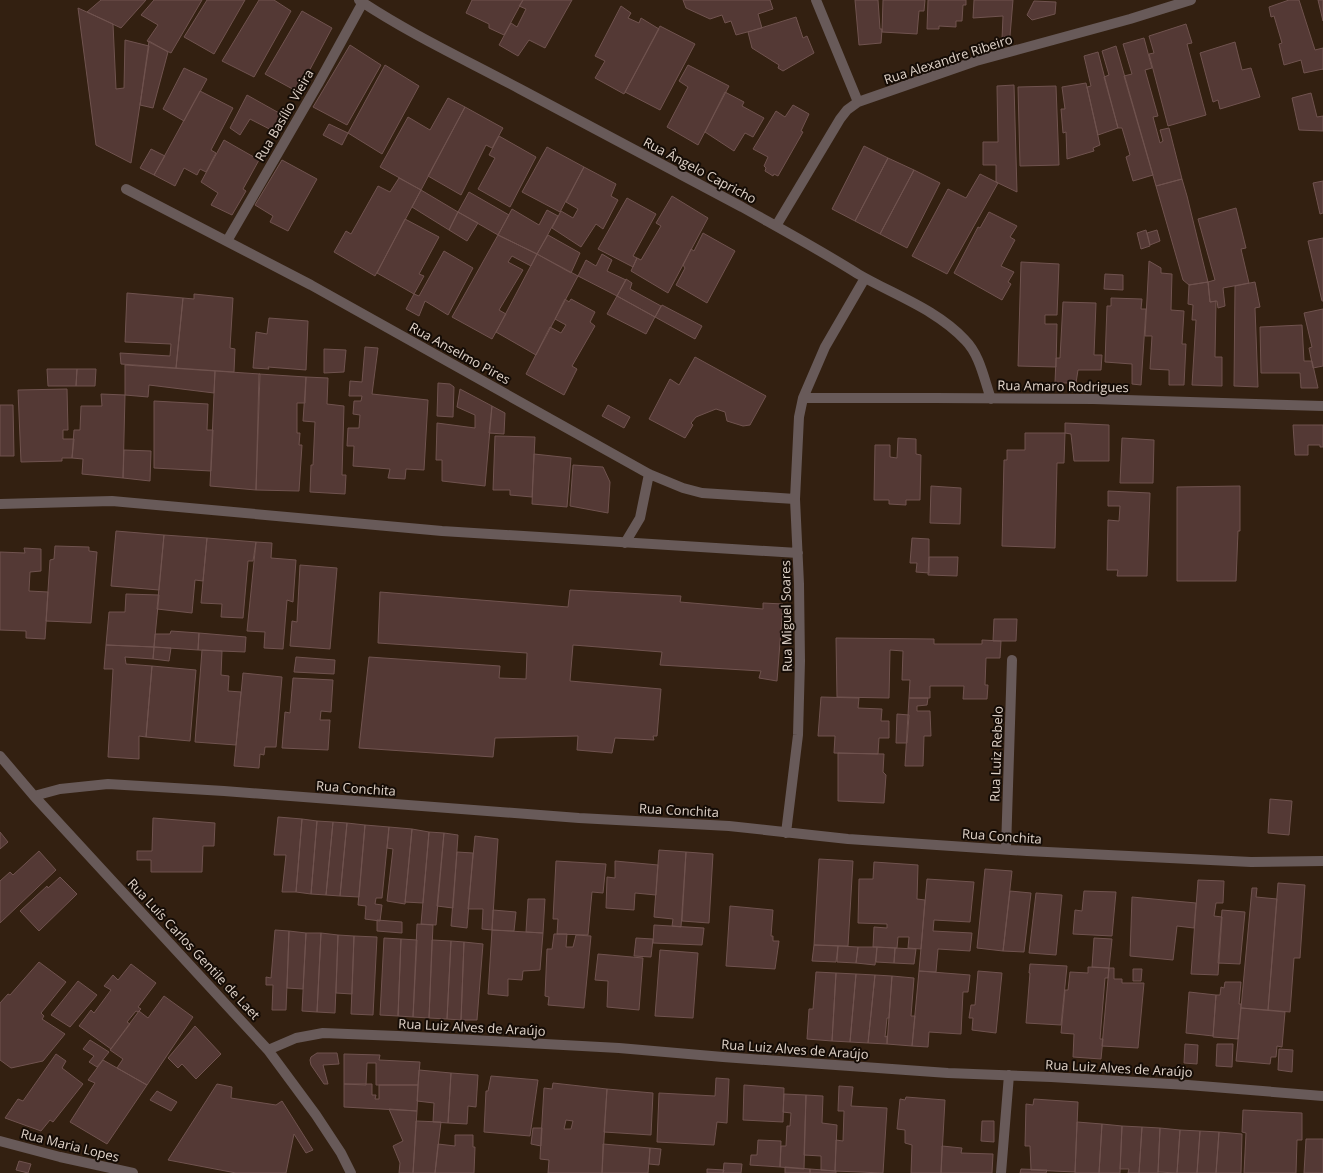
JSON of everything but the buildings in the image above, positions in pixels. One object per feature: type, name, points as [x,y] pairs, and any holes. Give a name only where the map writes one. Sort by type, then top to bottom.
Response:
[{"type":"street","points":[[816,0],[858,102]]},
{"type":"street","name":"Rua Alexandre Ribeiro","points":[[776,226],[840,119],[847,110],[858,102],[976,61],[1130,19],[1191,0]]},
{"type":"street","name":"Rua Ângelo Capricho","points":[[361,1],[413,33],[679,173],[818,249],[866,278],[905,298],[928,312],[955,330],[975,353],[991,398]]},
{"type":"street","name":"Rua Basílio Vieira","points":[[227,241],[318,84],[361,1]]},
{"type":"street","name":"Rua Anselmo Pires","points":[[126,189],[318,289],[648,474],[683,488],[702,493],[795,499]]},
{"type":"street","name":"Rua Miguel Soares","points":[[786,833],[798,735],[800,584],[795,499],[799,417],[803,398],[825,347],[866,278]]},
{"type":"street","name":"Rua Amaro Rodrigues","points":[[803,398],[1093,399],[1323,406]]},
{"type":"street","points":[[625,543],[640,518],[648,474]]},
{"type":"street","points":[[0,504],[112,501],[442,531],[798,553]]},
{"type":"street","name":"Rua Luiz Rebelo","points":[[1006,849],[1012,660]]},
{"type":"street","name":"Rua Luís Carlos Gentile de Laet","points":[[0,756],[34,796],[268,1050],[316,1115],[341,1153],[351,1173]]},
{"type":"street","name":"Rua Conchita","points":[[34,796],[60,789],[108,784],[240,792],[579,818],[729,826],[848,839],[1251,862],[1323,861]]},
{"type":"street","name":"Rua Luiz Alves de Araújo","points":[[268,1050],[296,1038],[323,1033],[398,1036],[619,1048],[731,1058],[941,1072],[1188,1085],[1323,1096]]},
{"type":"street","points":[[1001,1173],[1009,1075]]},
{"type":"street","name":"Rua Maria Lopes","points":[[0,1141],[60,1157],[133,1173]]}]
